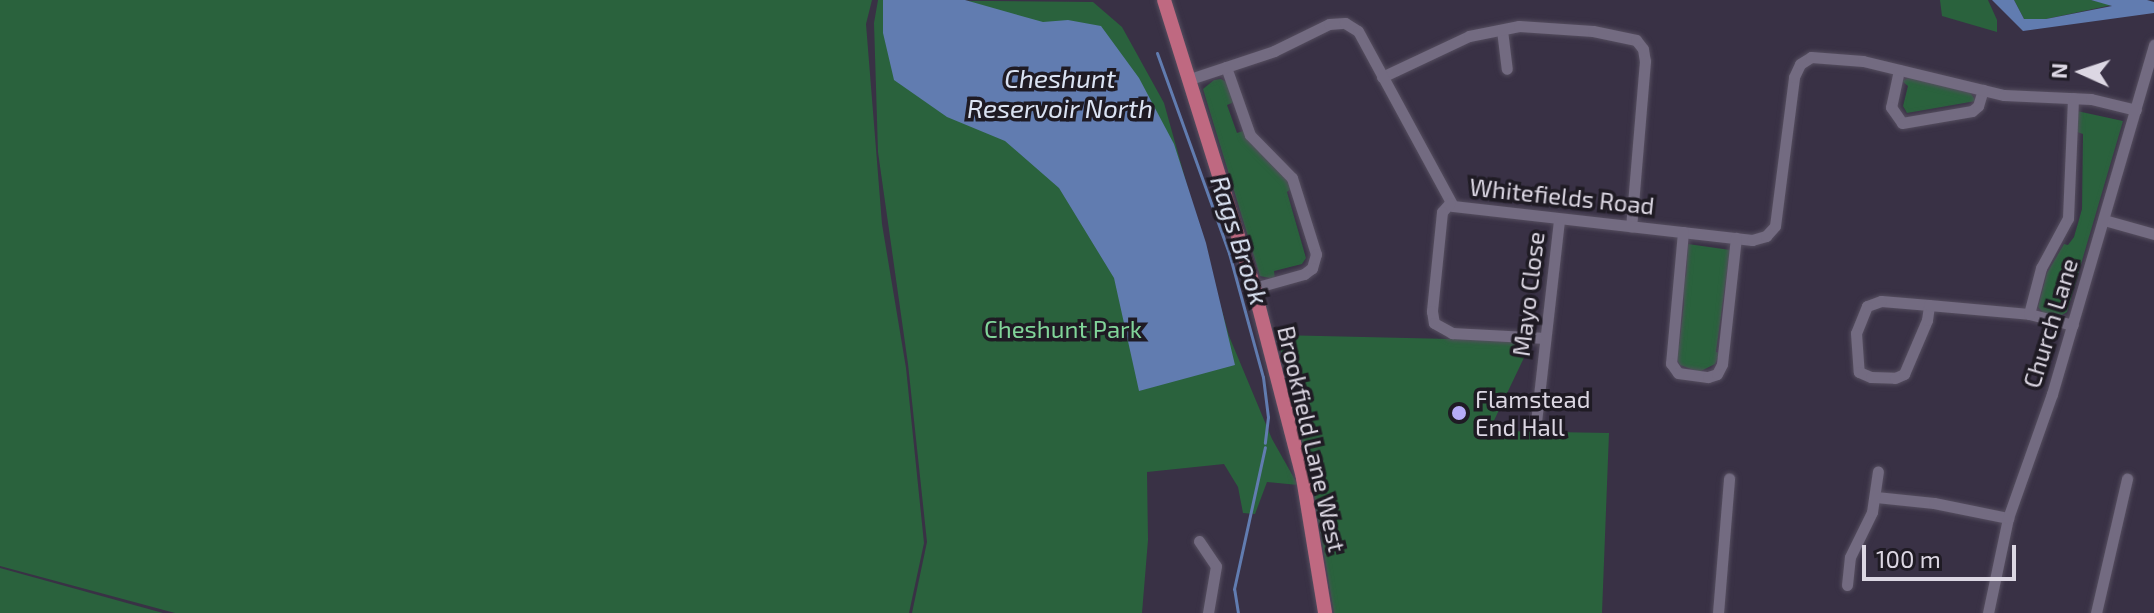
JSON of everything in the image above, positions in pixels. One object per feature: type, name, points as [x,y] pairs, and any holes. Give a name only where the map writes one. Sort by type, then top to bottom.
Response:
[{"type":"main road","name":"Brookfield Lane West","points":[[1164,0],[1254,288],[1303,478],[1325,613]]},
{"type":"street","name":"Whitefields Road","points":[[1190,79],[1274,51],[1329,24],[1340,22],[1358,31],[1450,203],[1459,208],[1736,238],[1761,238],[1775,226],[1794,77],[1800,64],[1819,56],[1899,70],[1983,90],[2073,98],[2136,110]]},
{"type":"street","points":[[1382,77],[1447,44],[1483,31],[1519,26],[1593,31],[1624,35],[1636,40],[1643,49],[1631,226]]},
{"type":"street","points":[[1502,30],[1507,69]]},
{"type":"street","name":"Church Lane","points":[[1988,613],[2008,518],[2073,325],[2154,45]]},
{"type":"street","points":[[1226,67],[1250,135],[1292,178],[1316,254],[1312,268],[1304,274],[1254,288]]},
{"type":"street","points":[[1899,70],[1891,107],[1896,119],[1905,124],[1972,111],[1978,106],[1983,90]]},
{"type":"street","points":[[2029,314],[2041,268],[2068,218],[2073,98]]},
{"type":"street","points":[[1450,203],[1442,212],[1432,311],[1434,323],[1449,332],[1545,338]]},
{"type":"street","name":"Mayo Close","points":[[1536,422],[1559,219]]},
{"type":"street","points":[[2104,220],[2154,234]]},
{"type":"street","points":[[1683,232],[1671,363],[1678,373],[1708,377],[1717,374],[1722,364],[1736,238]]},
{"type":"street","points":[[1929,305],[1927,320],[1904,374],[1895,378],[1871,377],[1859,372],[1856,333],[1867,306],[1881,301],[1929,305],[2029,314],[2073,325]]},
{"type":"street","points":[[1847,585],[1850,557],[1870,518],[1876,497],[1878,471]]},
{"type":"street","points":[[1718,613],[1729,478]]},
{"type":"street","points":[[2096,613],[2127,479]]},
{"type":"street","points":[[1876,497],[1934,503],[2008,518]]},
{"type":"street","points":[[1199,541],[1216,566],[1208,613]]},
{"type":"green space","points":[[0,0],[872,0],[866,24],[882,224],[906,368],[924,543],[909,613],[175,613],[0,566]]},
{"type":"green space","name":"Cheshunt Park","points":[[878,0],[1093,2],[1122,27],[1164,103],[1229,336],[1272,439],[1298,485],[1267,482],[1255,514],[1243,513],[1238,487],[1224,464],[1147,472],[1148,540],[1142,613],[912,613],[927,542],[908,364],[878,152],[874,23]]},
{"type":"green space","points":[[1940,0],[1988,0],[1997,20],[1997,32],[1942,16]]},
{"type":"green space","points":[[2014,0],[2091,0],[2112,5],[2046,19],[2024,19]]},
{"type":"green space","points":[[1910,77],[1970,92],[1976,101],[1907,113],[1903,106],[1908,86],[1902,81]]},
{"type":"green space","points":[[1221,79],[1228,83],[1234,102],[1227,105],[1237,133],[1243,131],[1276,163],[1293,187],[1287,192],[1306,258],[1302,264],[1274,271],[1275,279],[1260,276],[1203,89],[1214,80]]},
{"type":"green space","points":[[2077,111],[2123,121],[2067,312],[2062,315],[2043,313],[2038,307],[2047,273],[2064,244],[2068,245],[2074,237],[2082,209],[2083,134],[2077,132]]},
{"type":"green space","points":[[1688,244],[1730,250],[1716,352],[1720,353],[1715,364],[1699,372],[1680,365],[1674,353],[1675,346],[1679,346],[1684,303],[1682,279],[1686,276]]},
{"type":"green space","points":[[1277,335],[1532,341],[1489,431],[1609,433],[1602,613],[1334,613],[1313,488]]},
{"type":"green space","points":[[0,568],[163,613],[0,613]]},
{"type":"water","name":"Cheshunt Reservoir North","points":[[883,0],[965,0],[1043,22],[1068,20],[1101,26],[1139,78],[1174,144],[1206,243],[1235,365],[1139,391],[1114,278],[1059,188],[1005,141],[947,117],[894,80],[883,33]]},
{"type":"water","points":[[1992,0],[2014,0],[2024,19],[2046,19],[2112,6],[2091,0],[2147,0],[2154,2],[2154,13],[2023,31]]},
{"type":"waterway","name":"Rags Brook","points":[[1157,53],[1229,253],[1263,377],[1268,417],[1265,443]]},
{"type":"waterway","name":"Rags Brook","points":[[1238,613],[1234,589],[1265,447]]},
{"type":"place","name":"Flamstead End Hall","points":[[1459,413]]}]
